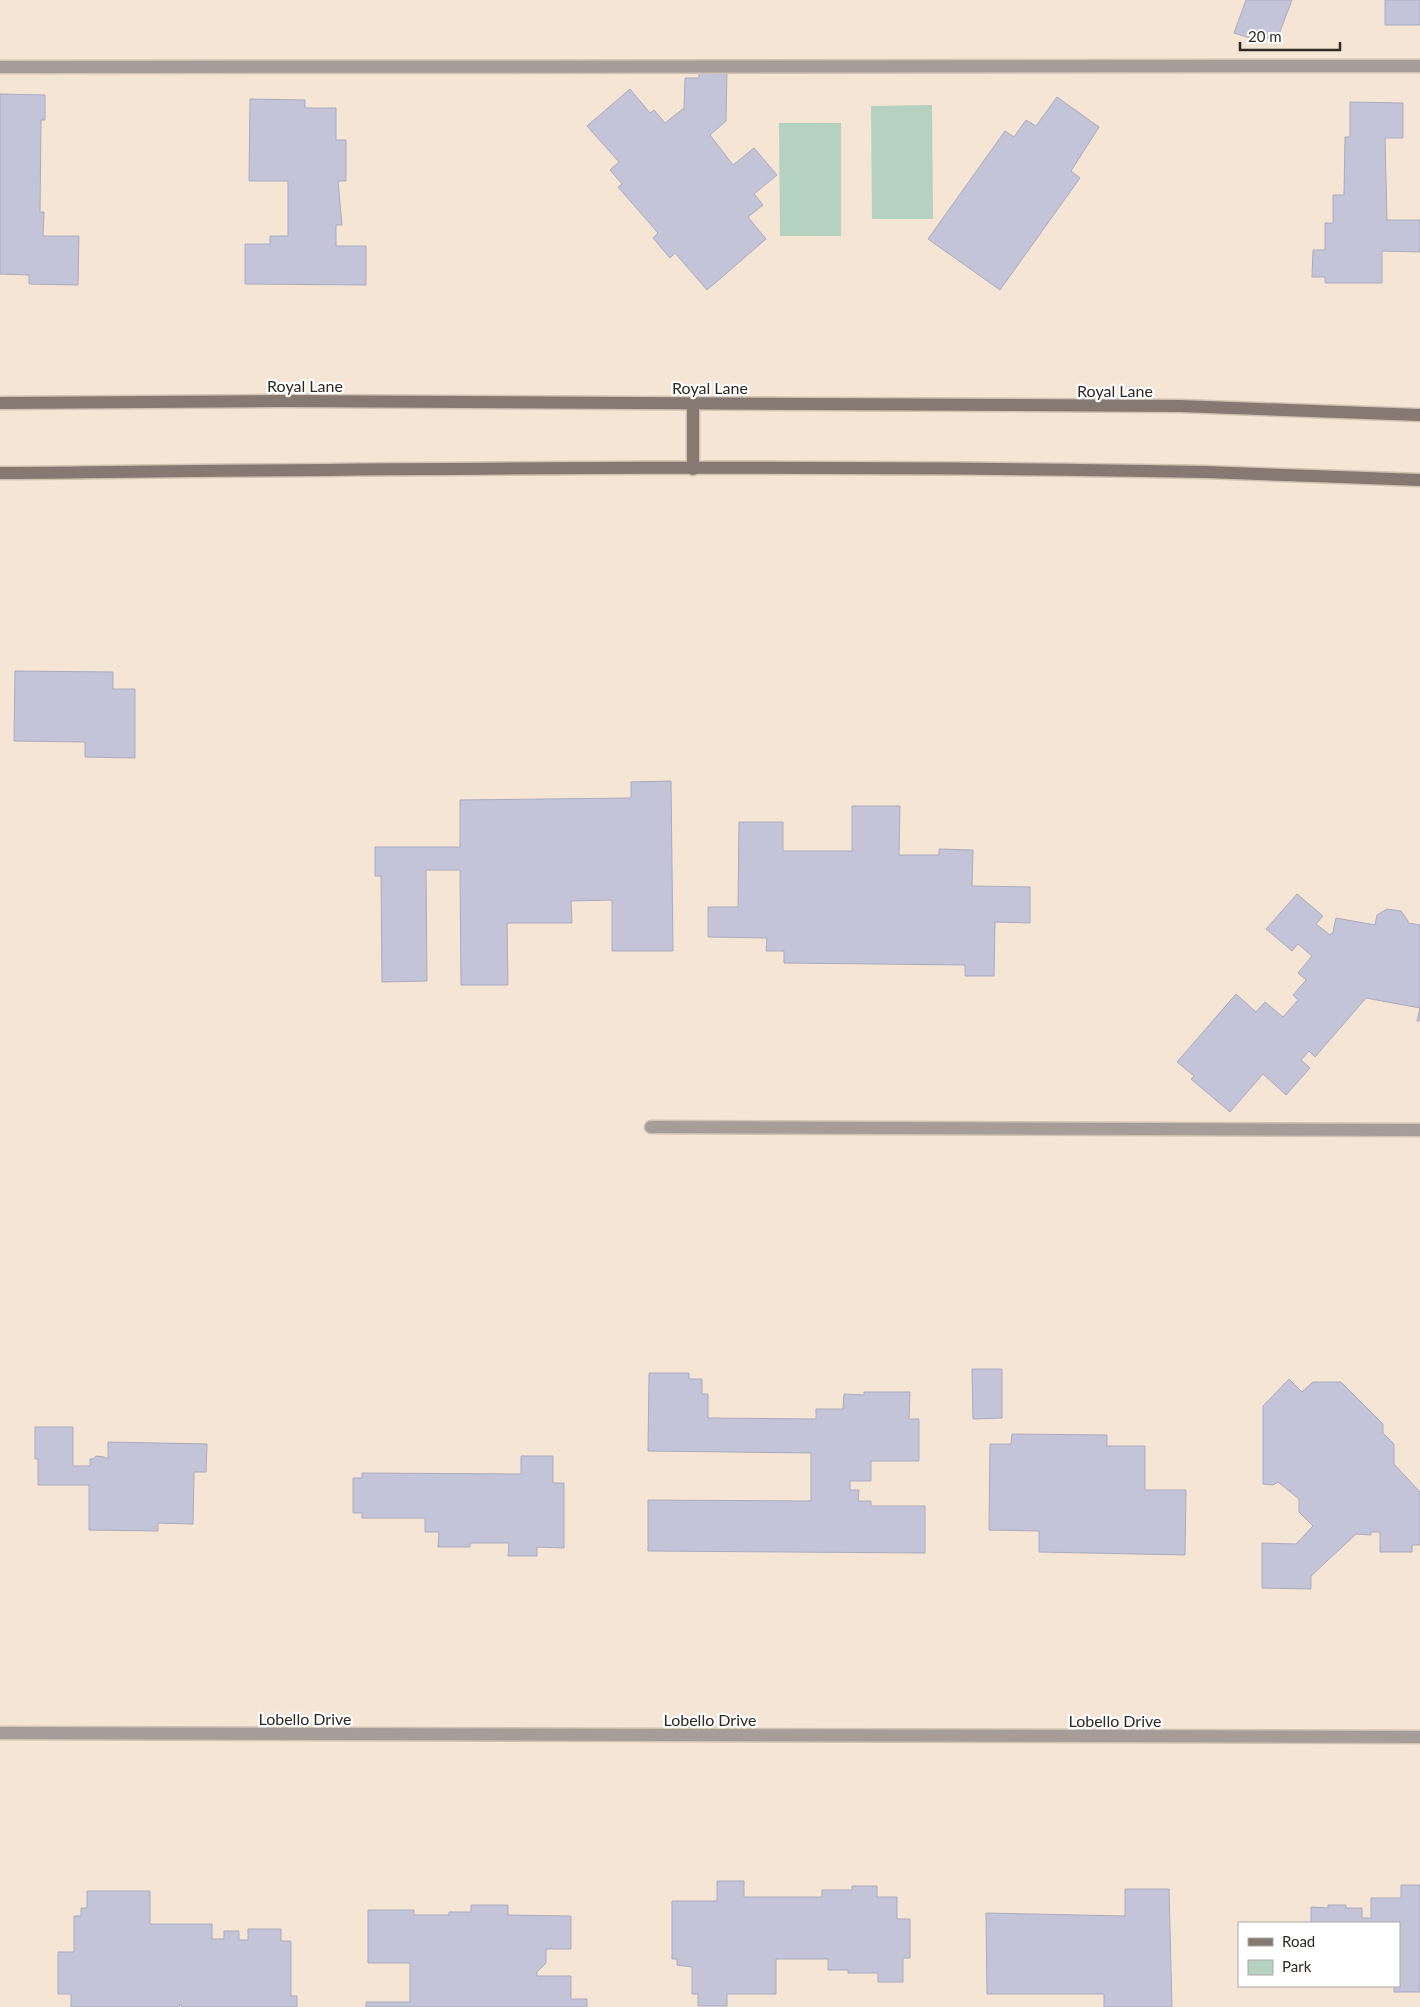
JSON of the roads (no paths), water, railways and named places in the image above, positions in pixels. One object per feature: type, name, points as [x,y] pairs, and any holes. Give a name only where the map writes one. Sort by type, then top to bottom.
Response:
[{"type":"main road","name":"Royal Lane","points":[[0,403],[282,400],[1180,406],[1420,415]]},
{"type":"main road","points":[[693,403],[693,469]]},
{"type":"main road","points":[[0,473],[424,468],[693,469],[1208,472],[1420,480]]},
{"type":"street","points":[[0,67],[1420,66]]},
{"type":"street","points":[[651,1127],[1420,1130]]},
{"type":"street","name":"Lobello Drive","points":[[0,1733],[1420,1736]]}]
